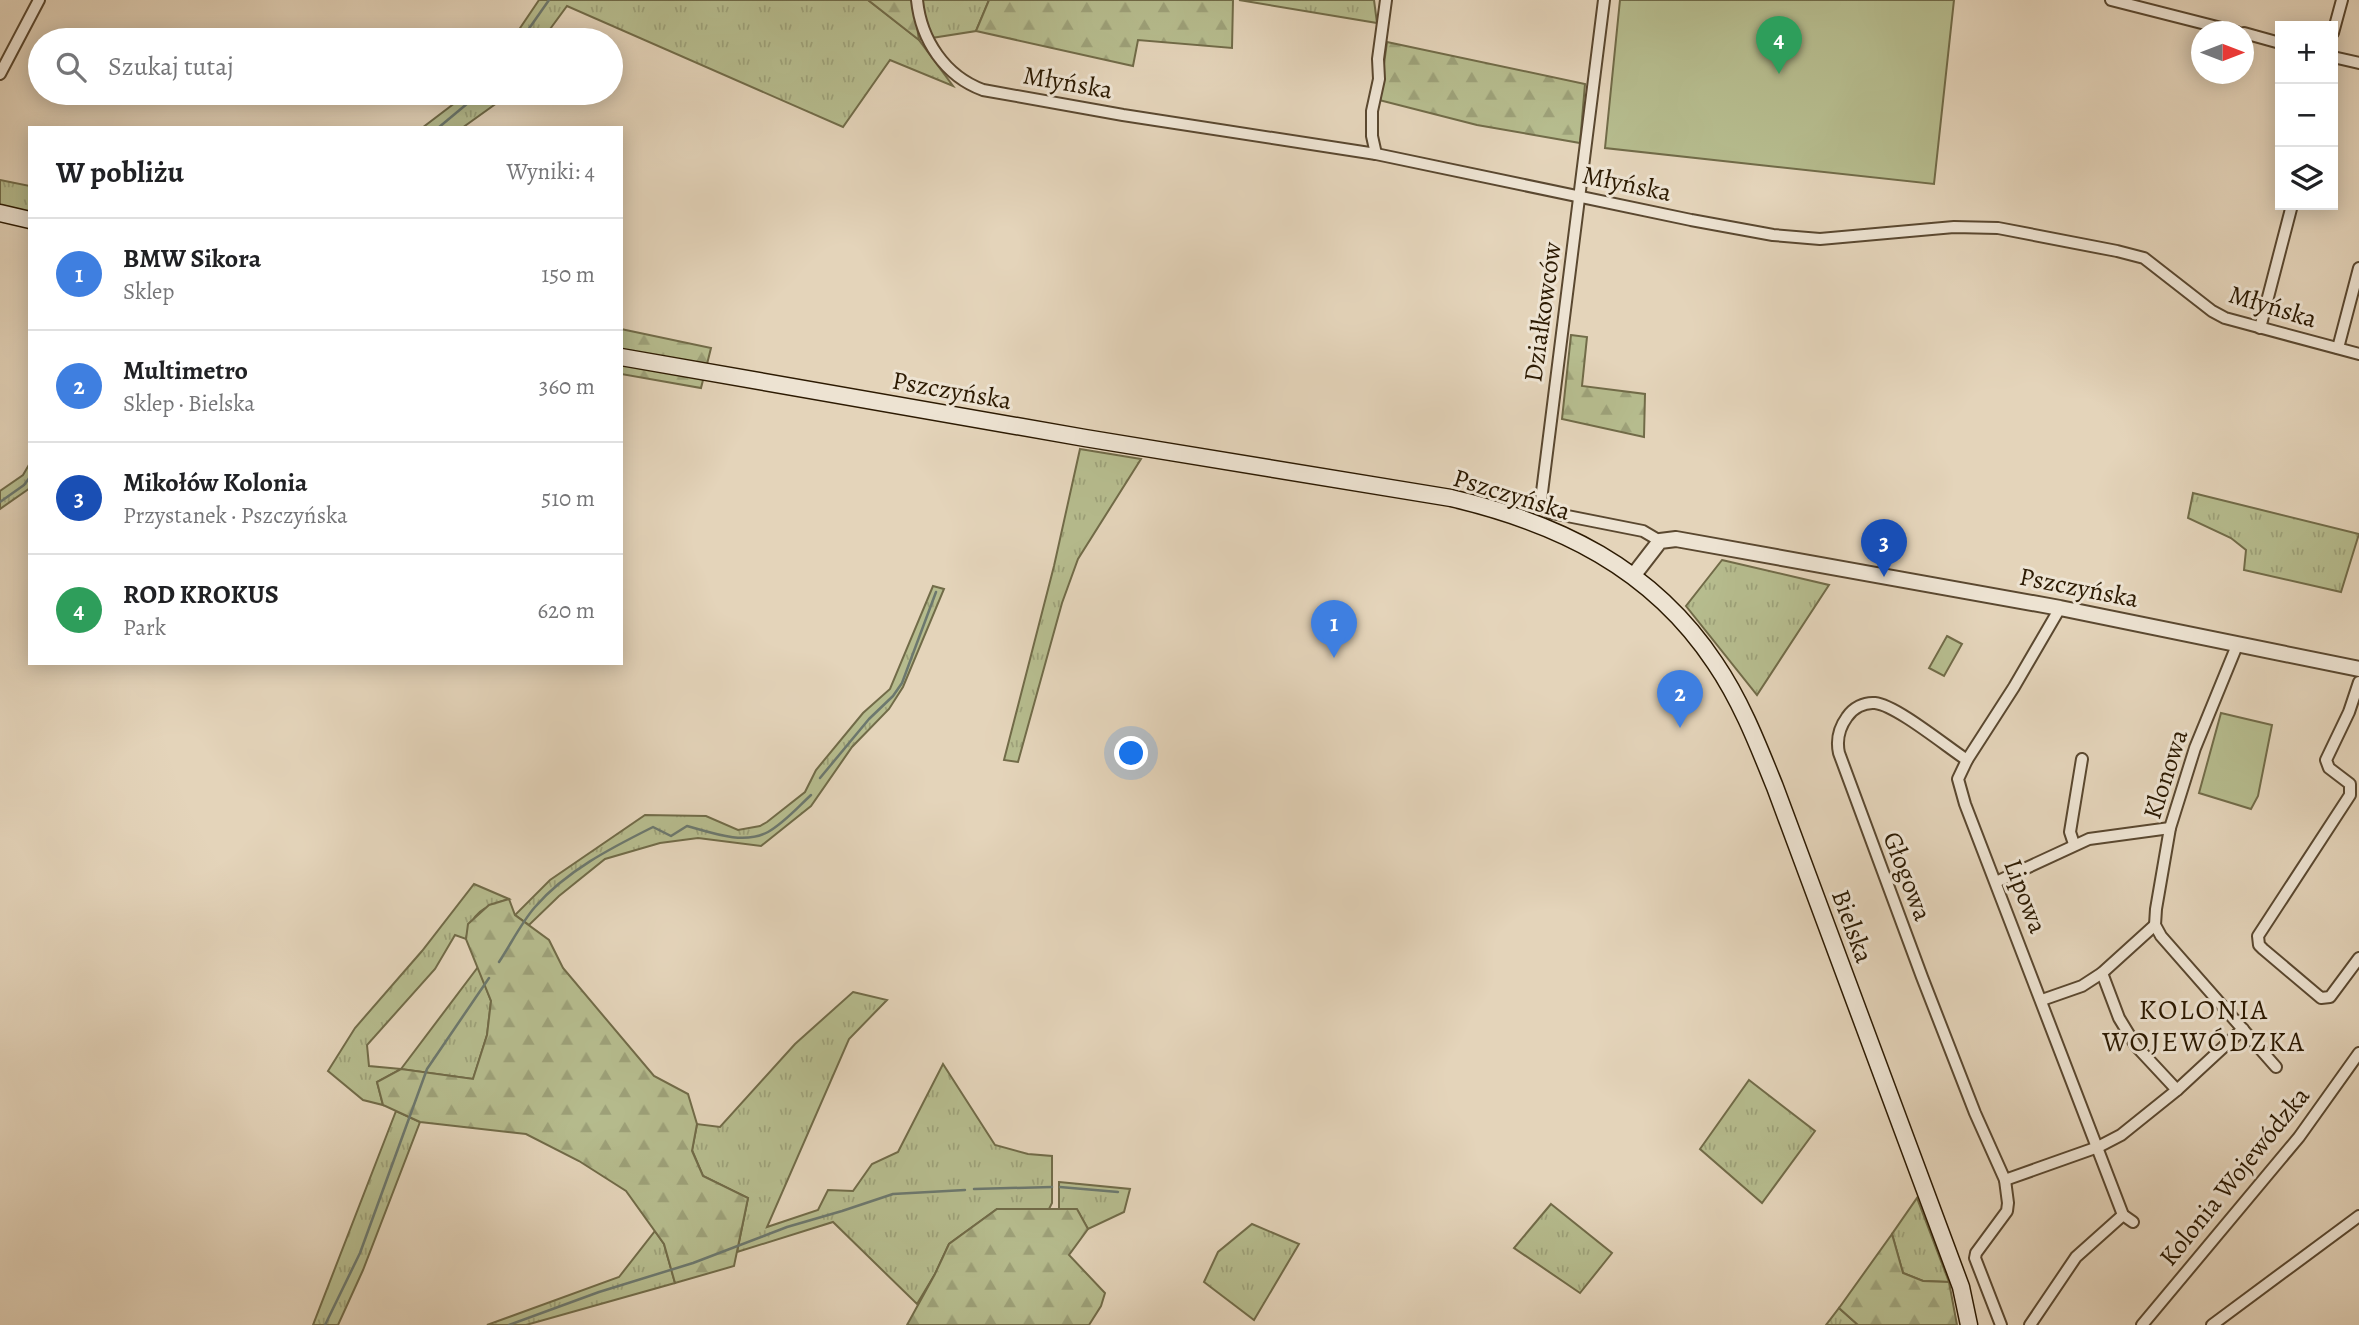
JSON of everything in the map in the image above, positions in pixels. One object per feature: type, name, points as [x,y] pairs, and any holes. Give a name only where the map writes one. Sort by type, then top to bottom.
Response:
[{"type":"main road","points":[[0,213],[28,220]]},
{"type":"main road","name":"Pszczyńska","points":[[623,356],[1451,499],[1494,509],[1548,527],[1591,548],[1633,576]]},
{"type":"main road","name":"Bielska","points":[[1633,576],[1681,621],[1706,650],[1738,701],[1775,787],[1961,1286],[1969,1325]]},
{"type":"street","points":[[0,75],[39,0]]},
{"type":"street","name":"Młyńska","points":[[917,0],[926,38],[939,57],[952,73],[966,84],[982,90],[1376,154],[1773,235],[1820,239],[1954,227],[1998,228],[2144,258],[2212,311],[2225,318],[2359,354]]},
{"type":"street","points":[[1376,154],[1371,111],[1379,79],[1378,60],[1386,0]]},
{"type":"street","name":"Działkowców","points":[[1605,0],[1549,430],[1542,504],[1552,513],[1643,531],[1660,541]]},
{"type":"street","points":[[2111,0],[2141,3],[2201,21]]},
{"type":"street","points":[[2336,21],[2342,0]]},
{"type":"street","points":[[2254,36],[2275,42]]},
{"type":"street","points":[[2338,58],[2359,64]]},
{"type":"street","points":[[2260,328],[2291,210]]},
{"type":"street","points":[[2338,348],[2359,268]]},
{"type":"street","name":"Pszczyńska","points":[[1660,541],[1676,539],[2060,608],[2359,669]]},
{"type":"street","points":[[1633,576],[1660,541]]},
{"type":"street","name":"Lipowa","points":[[2030,1325],[2076,1257],[2128,1218],[2098,1147],[1958,779],[2060,608]]},
{"type":"street","name":"Klonowa","points":[[2155,925],[2157,893],[2170,828],[2195,748],[2238,643]]},
{"type":"street","points":[[2359,682],[2349,712],[2326,760],[2329,768],[2350,784],[2350,795],[2260,931],[2258,941],[2263,949],[2321,998],[2330,997],[2359,958]]},
{"type":"street","name":"Głogowa","points":[[1967,760],[1890,708],[1874,703],[1853,710],[1845,720],[1838,738],[1839,753],[1922,977],[1975,1113],[2005,1180],[2007,1211],[1975,1258],[2001,1325]]},
{"type":"street","points":[[2074,844],[2070,832],[2082,759]]},
{"type":"street","points":[[1996,882],[2089,839],[2170,828]]},
{"type":"street","points":[[2042,1000],[2082,986],[2102,973],[2155,925],[2161,936],[2276,1067]]},
{"type":"street","points":[[2102,973],[2119,1018],[2136,1046],[2177,1090]]},
{"type":"street","points":[[2005,1180],[2098,1147],[2121,1135],[2177,1090],[2243,1029]]},
{"type":"street","name":"Kolonia Wojewódzka","points":[[2142,1325],[2299,1137],[2359,1053]]},
{"type":"street","points":[[2212,1325],[2359,1216]]},
{"type":"green space","points":[[539,0],[868,0],[918,39],[913,0],[989,0],[976,31],[919,40],[953,86],[890,60],[843,127],[623,31],[623,28],[617,28],[567,6],[551,28],[520,28]]},
{"type":"green space","points":[[868,0],[913,0],[919,40]]},
{"type":"green space","points":[[989,0],[1233,0],[1232,48],[1138,40],[1133,66],[976,31]]},
{"type":"green space","points":[[1239,0],[1374,0],[1377,23]]},
{"type":"green space","points":[[1620,0],[1954,0],[1934,184],[1605,148]]},
{"type":"green space","points":[[1387,42],[1585,84],[1580,143],[1477,125],[1379,100]]},
{"type":"green space","points":[[452,105],[494,105],[465,126],[425,126]]},
{"type":"green space","points":[[0,180],[28,186],[28,212],[0,205]]},
{"type":"green space","points":[[623,329],[711,348],[701,388],[623,374]]},
{"type":"green space","points":[[1571,335],[1587,337],[1582,386],[1645,394],[1644,437],[1562,419]]},
{"type":"green space","points":[[1080,449],[1141,459],[1078,559],[1062,603],[1018,762],[1004,760],[1054,566]]},
{"type":"green space","points":[[28,466],[28,489],[0,509],[0,491],[23,475]]},
{"type":"green space","points":[[2193,493],[2359,534],[2341,592],[2244,570],[2246,550],[2231,538],[2188,518]]},
{"type":"green space","points":[[1722,560],[1829,585],[1757,695],[1686,606]]},
{"type":"green space","points":[[933,586],[944,589],[903,687],[889,709],[852,747],[811,806],[761,846],[698,838],[660,843],[605,859],[559,896],[529,925],[515,915],[550,880],[645,815],[706,816],[738,830],[767,822],[805,792],[816,770],[863,713],[890,689]]},
{"type":"green space","points":[[1947,636],[1962,644],[1944,676],[1929,668]]},
{"type":"green space","points":[[2221,713],[2272,725],[2258,796],[2251,809],[2199,793]]},
{"type":"green space","points":[[474,884],[509,899],[480,912],[471,923],[466,939],[455,935],[435,969],[367,1045],[369,1066],[401,1069],[377,1082],[383,1105],[363,1100],[328,1071],[355,1028],[422,951]]},
{"type":"green space","points":[[509,899],[515,915],[549,940],[563,968],[654,1076],[688,1094],[697,1124],[692,1151],[703,1176],[748,1198],[734,1266],[675,1283],[664,1244],[626,1191],[579,1161],[526,1134],[420,1122],[383,1105],[377,1082],[401,1069],[473,1079],[487,1035],[491,1001],[466,939],[468,924],[489,905]]},
{"type":"green space","points":[[478,967],[491,1001],[487,1035],[473,1079],[401,1069]]},
{"type":"green space","points":[[853,992],[887,1000],[849,1039],[767,1227],[818,1210],[828,1190],[853,1191],[872,1164],[898,1152],[943,1064],[995,1145],[1028,1154],[1052,1156],[1052,1203],[1049,1209],[997,1209],[949,1244],[917,1304],[833,1222],[737,1252],[748,1198],[703,1176],[692,1150],[697,1124],[720,1127],[795,1044]]},
{"type":"green space","points":[[1749,1080],[1815,1131],[1762,1203],[1700,1149]]},
{"type":"green space","points":[[396,1111],[420,1122],[363,1270],[338,1325],[313,1325]]},
{"type":"green space","points":[[1059,1182],[1130,1189],[1124,1212],[1088,1229],[1077,1210],[1059,1209]]},
{"type":"green space","points":[[1917,1198],[1949,1282],[1923,1281],[1903,1273],[1892,1234]]},
{"type":"green space","points":[[1551,1204],[1612,1253],[1580,1293],[1514,1248]]},
{"type":"green space","points":[[997,1209],[1077,1209],[1088,1229],[1069,1255],[1105,1293],[1101,1306],[1089,1325],[907,1325],[949,1244]]},
{"type":"green space","points":[[1252,1224],[1299,1244],[1254,1320],[1204,1282],[1218,1252]]},
{"type":"green space","points":[[655,1231],[664,1244],[675,1283],[526,1325],[487,1325],[619,1277]]},
{"type":"green space","points":[[1892,1234],[1903,1273],[1923,1281],[1949,1282],[1957,1325],[1858,1325],[1839,1308]]},
{"type":"green space","points":[[1839,1308],[1858,1325],[1826,1325]]},
{"type":"waterway","points":[[529,28],[549,0]]},
{"type":"waterway","points":[[440,126],[466,105]]},
{"type":"waterway","points":[[0,502],[28,480]]},
{"type":"waterway","points":[[820,778],[902,683],[936,592]]},
{"type":"waterway","points":[[499,962],[525,920],[547,894],[575,871],[621,843],[653,827],[671,836],[687,826],[738,838],[759,836],[780,824],[811,795]]},
{"type":"waterway","points":[[325,1325],[360,1253],[427,1069],[489,978]]},
{"type":"waterway","points":[[974,1189],[1052,1187]]},
{"type":"waterway","points":[[1060,1187],[1118,1192]]},
{"type":"waterway","points":[[509,1325],[599,1292],[693,1263],[787,1227],[893,1194],[965,1190]]},
{"type":"place","name":"ROD KROKUS","points":[[1779,74]]},
{"type":"place","name":"Mikołów Kolonia","points":[[1884,577]]},
{"type":"place","name":"BMW Sikora","points":[[1334,658]]},
{"type":"place","name":"Multimetro","points":[[1680,728]]},
{"type":"district","name":"KOLONIA WOJEWÓDZKA","points":[[2204,1025]]}]
